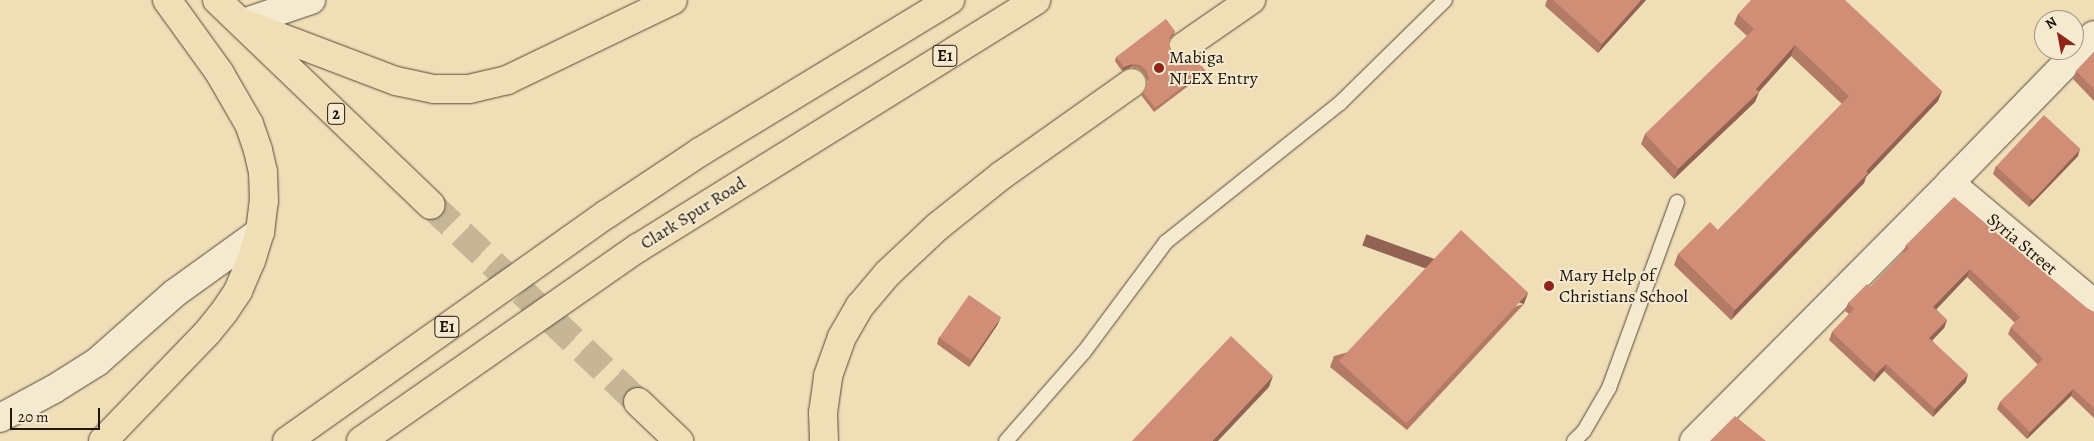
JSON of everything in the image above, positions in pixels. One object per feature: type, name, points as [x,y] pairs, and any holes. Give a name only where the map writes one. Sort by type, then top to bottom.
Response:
[{"type":"highway","points":[[103,441],[207,333],[224,312],[238,291],[248,269],[260,232],[264,201],[263,172],[249,124],[219,72],[167,0]]},
{"type":"highway","name":"2","points":[[217,0],[431,205]]},
{"type":"highway","points":[[243,23],[396,81],[434,89],[469,89],[507,80],[673,0]]},
{"type":"highway","name":"E1","points":[[287,441],[607,214],[700,152],[950,0]]},
{"type":"highway","name":"Clark Spur Road","points":[[361,441],[638,248],[1036,0]]},
{"type":"highway","points":[[1183,47],[1251,0]]},
{"type":"highway","points":[[824,441],[823,413],[828,376],[842,337],[860,306],[887,274],[937,227],[1002,175],[1132,83]]},
{"type":"highway","points":[[638,402],[679,441]]},
{"type":"street","points":[[243,23],[311,0]]},
{"type":"street","points":[[1694,441],[2094,35]]},
{"type":"street","name":"Syria Street","points":[[1950,183],[2094,304]]},
{"type":"street","points":[[0,418],[54,389],[97,362],[175,293],[260,232]]},
{"type":"lane","points":[[1006,441],[1084,352],[1166,242],[1340,104],[1445,0]]},
{"type":"lane","points":[[1574,441],[1584,430],[1609,388],[1677,202]]},
{"type":"building","points":[[1553,0],[1641,0],[1602,44]]},
{"type":"building","points":[[1751,0],[1845,0],[1942,91],[1866,171],[1868,173],[1735,310],[1678,254],[1710,222],[1718,230],[1849,96],[1795,45],[1756,89],[1759,92],[1678,169],[1645,134],[1754,29],[1738,14]]},
{"type":"building","name":"Mabiga NLEX Entry","points":[[1166,19],[1175,31],[1170,37],[1169,44],[1172,52],[1178,57],[1185,59],[1194,56],[1205,70],[1155,108],[1143,92],[1149,78],[1146,70],[1140,65],[1132,64],[1124,67],[1116,57]]},
{"type":"building","points":[[2094,52],[2094,89],[2076,71]]},
{"type":"building","points":[[2044,115],[2081,149],[2033,200],[1996,166]]},
{"type":"building","points":[[1954,197],[2094,312],[2094,408],[2073,389],[2030,432],[2000,402],[2043,359],[2011,327],[2020,317],[1970,269],[1933,307],[1947,320],[1929,338],[1968,374],[1935,409],[1886,364],[1876,374],[1832,332],[1854,309],[1848,303],[1867,284],[1870,287],[1909,248],[1906,245]]},
{"type":"building","points":[[1461,230],[1528,293],[1406,424],[1339,361]]},
{"type":"building","points":[[969,295],[1001,317],[971,360],[939,338]]},
{"type":"building","points":[[1231,336],[1273,376],[1212,441],[1132,441]]},
{"type":"building","points":[[1735,416],[1766,441],[1710,441]]},
{"type":"tunnel","points":[[431,205],[638,402]]},
{"type":"place","name":"Mabiga NLEX Entry","points":[[1159,68]]},
{"type":"place","name":"Mary Help of Christians School","points":[[1549,286]]}]
